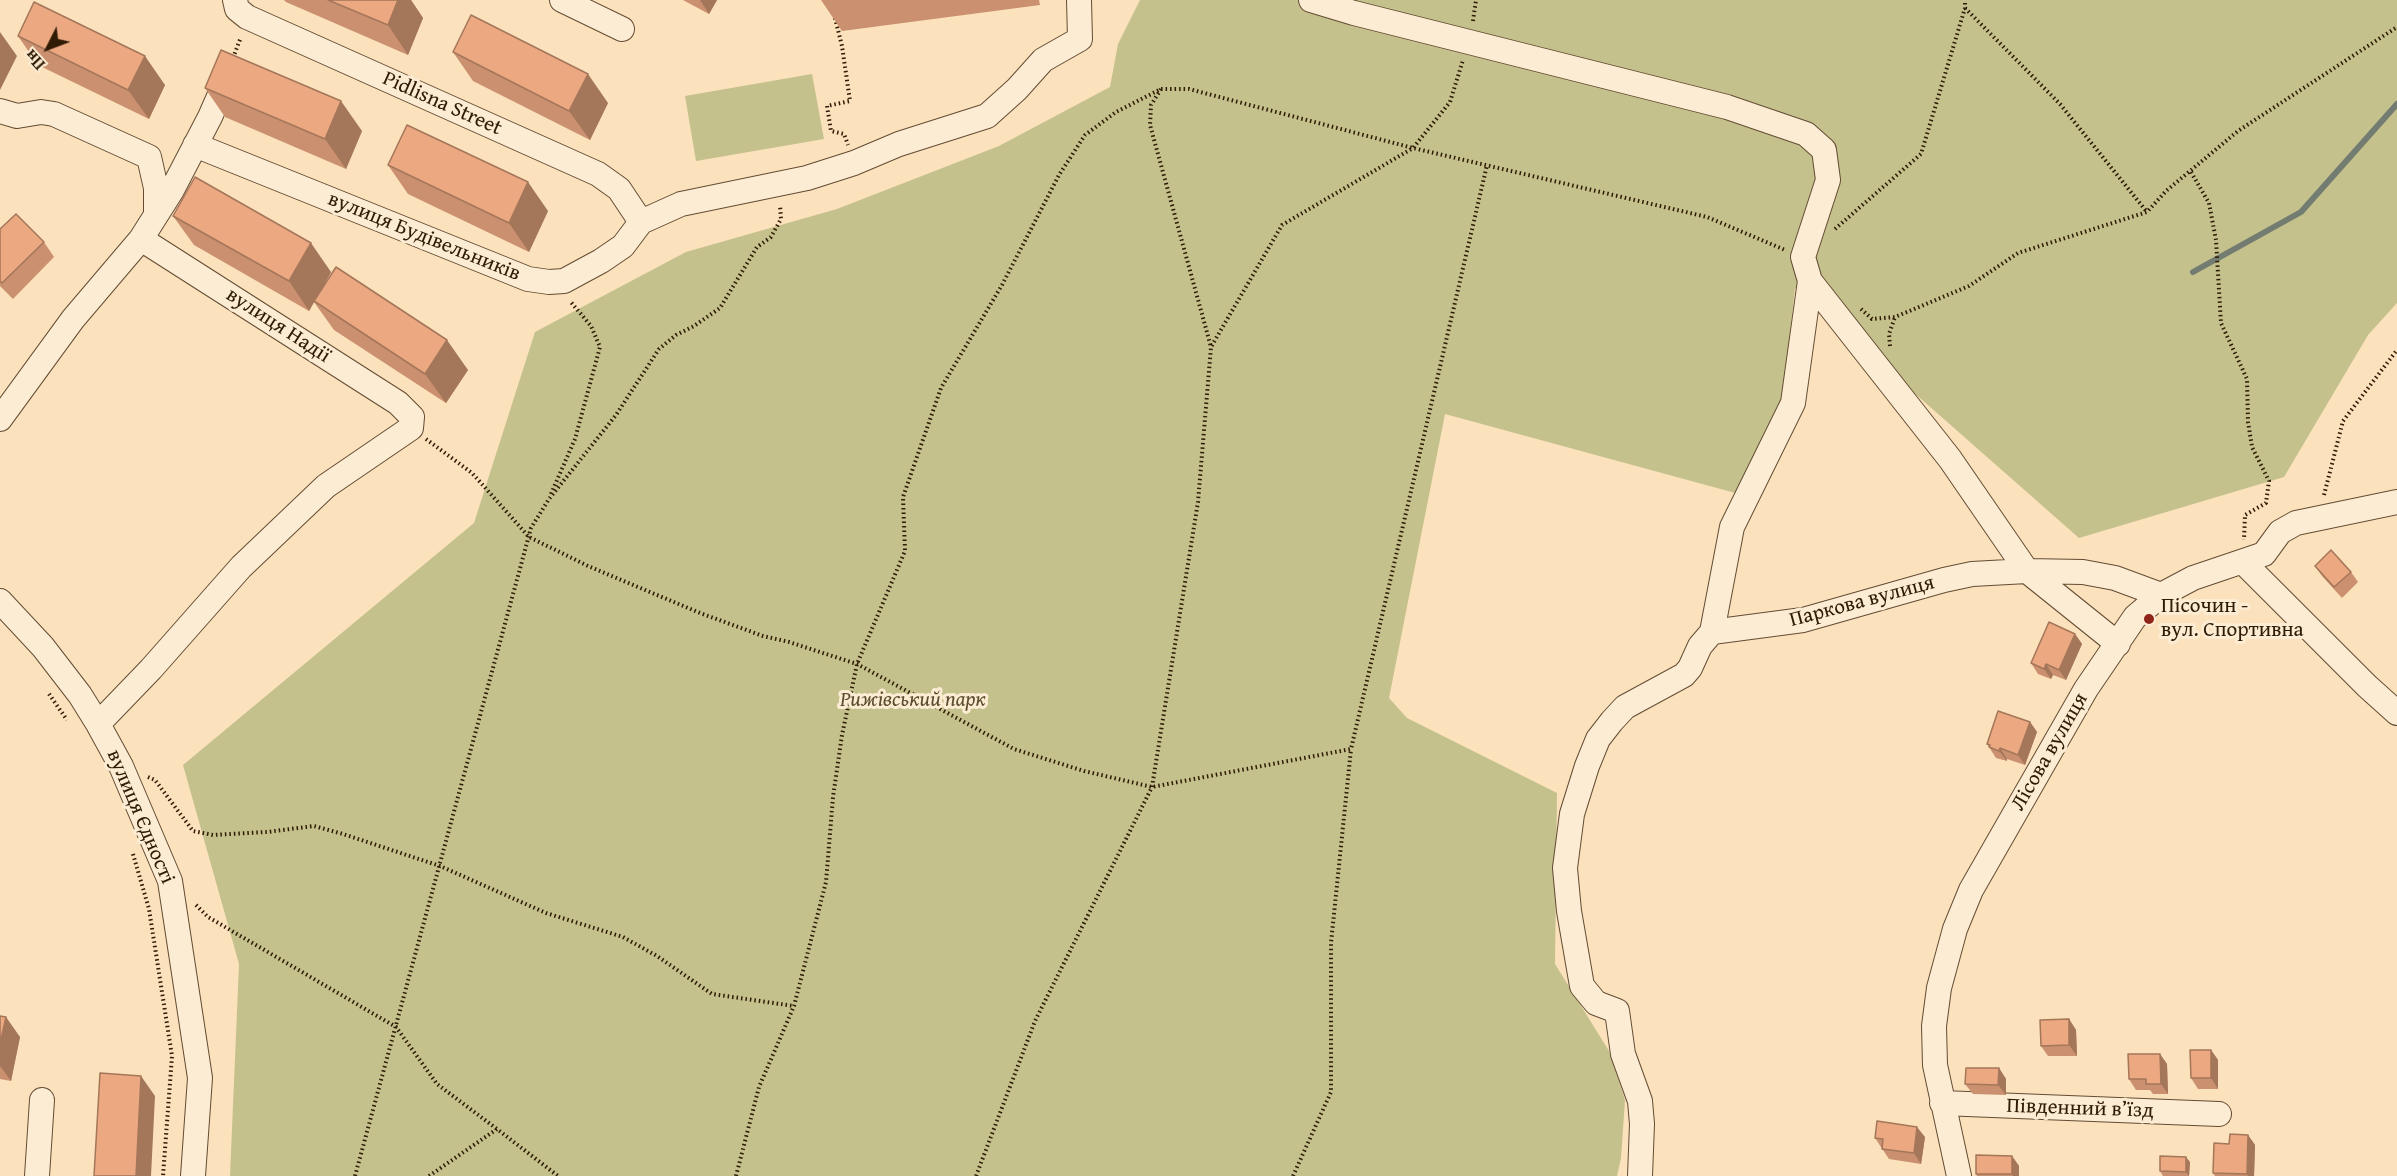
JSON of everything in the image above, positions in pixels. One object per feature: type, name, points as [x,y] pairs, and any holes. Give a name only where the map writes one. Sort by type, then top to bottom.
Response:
[{"type":"street","points":[[562,0],[622,29]]},
{"type":"street","points":[[564,281],[623,246],[641,222],[681,204],[807,178],[854,163],[898,144],[987,116],[1017,89],[1043,60],[1080,39],[1079,0]]},
{"type":"street","points":[[1311,0],[1354,14],[1728,107],[1806,134],[1824,150],[1828,180],[1803,257],[1810,281],[1950,459],[2027,571],[2118,644]]},
{"type":"street","name":"Pidlisna Street","points":[[241,8],[598,174],[619,189],[641,222]]},
{"type":"street","points":[[0,419],[73,319],[141,238],[195,145],[228,76]]},
{"type":"street","points":[[0,111],[17,116],[41,112],[54,114],[149,157],[156,188],[156,214]]},
{"type":"street","name":"вулиця Будівельників","points":[[195,145],[528,279],[549,282],[564,281]]},
{"type":"street","name":"вулиця Надії","points":[[141,238],[398,403],[411,422]]},
{"type":"street","points":[[1640,1176],[1642,1124],[1640,1101],[1623,1054],[1617,1011],[1602,1007],[1590,999],[1580,979],[1565,868],[1575,805],[1598,740],[1625,707],[1684,675],[1695,660],[1700,646],[1712,632],[1732,527],[1792,403],[1810,281]]},
{"type":"street","points":[[98,724],[151,669],[241,567],[326,486],[411,422]]},
{"type":"street","name":"Лісова вулиця","points":[[1959,1176],[1935,1065],[1934,1026],[1939,988],[1955,929],[1971,890],[2086,689],[2135,617],[2161,595],[2193,578],[2264,554],[2280,531],[2296,523],[2397,502]]},
{"type":"street","points":[[2243,562],[2397,713]]},
{"type":"street","name":"Паркова вулиця","points":[[1712,632],[1803,621],[1972,574],[2027,571],[2083,572],[2115,578],[2161,595]]},
{"type":"street","name":"вулиця Єдності","points":[[0,601],[43,647],[80,695],[98,724],[121,766],[170,881],[200,1078],[193,1176]]},
{"type":"street","points":[[37,1176],[42,1100]]},
{"type":"street","name":"Південний в’їзд","points":[[1942,1102],[2218,1114]]},
{"type":"path","points":[[1211,347],[1282,225],[1413,148],[1450,102],[1468,43],[1476,0]]},
{"type":"path","points":[[1828,235],[1921,154],[1965,8],[1965,0]]},
{"type":"path","points":[[228,76],[241,8]]},
{"type":"path","points":[[1965,8],[2060,105],[2147,212]]},
{"type":"path","points":[[833,12],[842,46],[850,101],[827,106],[831,131],[844,134]]},
{"type":"path","points":[[1859,307],[1872,319],[1895,317],[1969,286],[2018,253],[2147,212],[2166,191],[2238,131],[2397,27]]},
{"type":"path","points":[[976,1176],[1035,1021],[1152,787],[1198,502],[1211,347],[1150,125],[1151,105],[1161,89]]},
{"type":"path","points":[[736,1176],[759,1087],[794,1006],[826,882],[833,797],[857,664],[905,550],[903,498],[941,388],[1002,285],[1059,175],[1085,135],[1116,112],[1161,89],[1189,89],[1413,148],[1707,217],[1803,257]]},
{"type":"path","points":[[1293,1176],[1331,1092],[1331,943],[1351,749],[1487,165]]},
{"type":"path","points":[[2191,172],[2209,203],[2216,240],[2221,323],[2247,379],[2248,422],[2252,447],[2269,481],[2266,503],[2245,516],[2243,562]]},
{"type":"path","points":[[356,1176],[531,528],[549,499],[616,415],[632,387],[660,349],[676,335],[694,327],[720,308],[757,247],[771,237],[782,219],[779,199],[781,183]]},
{"type":"path","points":[[549,499],[575,439],[600,347],[591,326],[563,290],[564,281]]},
{"type":"path","points":[[2318,519],[2343,421],[2397,350]]},
{"type":"path","points":[[411,422],[472,473],[529,537],[588,566],[700,613],[763,636],[857,664],[1014,749],[1084,771],[1152,787],[1351,749]]},
{"type":"path","points":[[44,686],[68,721]]},
{"type":"path","points":[[145,775],[154,780],[193,831],[213,835],[267,832],[314,826],[440,866],[546,913],[623,937],[657,956],[712,994],[794,1006]]},
{"type":"path","points":[[130,843],[149,909],[172,1056],[163,1176]]},
{"type":"path","points":[[170,881],[208,917],[396,1027],[437,1084],[558,1176]]},
{"type":"path","points":[[429,1176],[497,1129]]},
{"type":"green space","name":"Рижівський парк","points":[[1140,0],[2397,0],[2397,303],[2368,335],[2284,477],[2079,538],[1795,288],[1782,405],[1739,494],[1445,414],[1389,698],[1407,718],[1557,793],[1555,964],[1609,1051],[1625,1100],[1621,1158],[1617,1176],[230,1176],[239,964],[183,765],[474,523],[535,332],[686,252],[837,209],[999,146],[1110,87],[1118,44]]},
{"type":"green space","points":[[812,74],[824,139],[696,161],[685,96]]},
{"type":"building","points":[[328,0],[398,0],[388,25]]},
{"type":"building","points":[[34,2],[145,56],[128,90],[18,36]]},
{"type":"building","points":[[471,15],[588,74],[569,111],[453,52]]},
{"type":"building","points":[[221,50],[341,101],[325,139],[205,88]]},
{"type":"building","points":[[407,125],[528,182],[509,223],[388,165]]},
{"type":"building","points":[[195,177],[311,243],[289,281],[173,216]]},
{"type":"building","points":[[16,214],[44,242],[2,283],[0,281],[0,229]]},
{"type":"building","points":[[336,267],[447,340],[425,374],[314,301]]},
{"type":"building","points":[[2331,550],[2351,572],[2334,587],[2315,566]]},
{"type":"building","points":[[2049,622],[2075,634],[2059,670],[2046,664],[2044,669],[2031,663]]},
{"type":"building","points":[[1998,711],[2030,722],[2018,755],[2000,748],[1999,751],[1987,744]]},
{"type":"building","points":[[0,1016],[6,1017],[0,1044]]},
{"type":"building","points":[[2069,1019],[2069,1045],[2041,1046],[2040,1020]]},
{"type":"building","points":[[2190,1050],[2211,1050],[2211,1078],[2191,1078]]},
{"type":"building","points":[[2128,1054],[2160,1054],[2161,1084],[2146,1084],[2146,1079],[2129,1079]]},
{"type":"building","points":[[1966,1068],[1999,1068],[1998,1085],[1965,1084]]},
{"type":"building","points":[[100,1073],[141,1076],[136,1176],[94,1176]]},
{"type":"building","points":[[1877,1121],[1917,1127],[1914,1153],[1882,1149],[1883,1139],[1875,1138]]},
{"type":"building","points":[[2230,1134],[2248,1135],[2247,1174],[2213,1173],[2214,1143],[2229,1144]]},
{"type":"building","points":[[1976,1155],[2012,1156],[2012,1174],[1976,1174]]},
{"type":"building","points":[[2160,1156],[2186,1157],[2186,1172],[2160,1171]]},
{"type":"waterway","points":[[2193,272],[2301,212],[2397,104]]},
{"type":"place","name":"Пісочин - вул. Спортивна","points":[[2149,619]]}]
